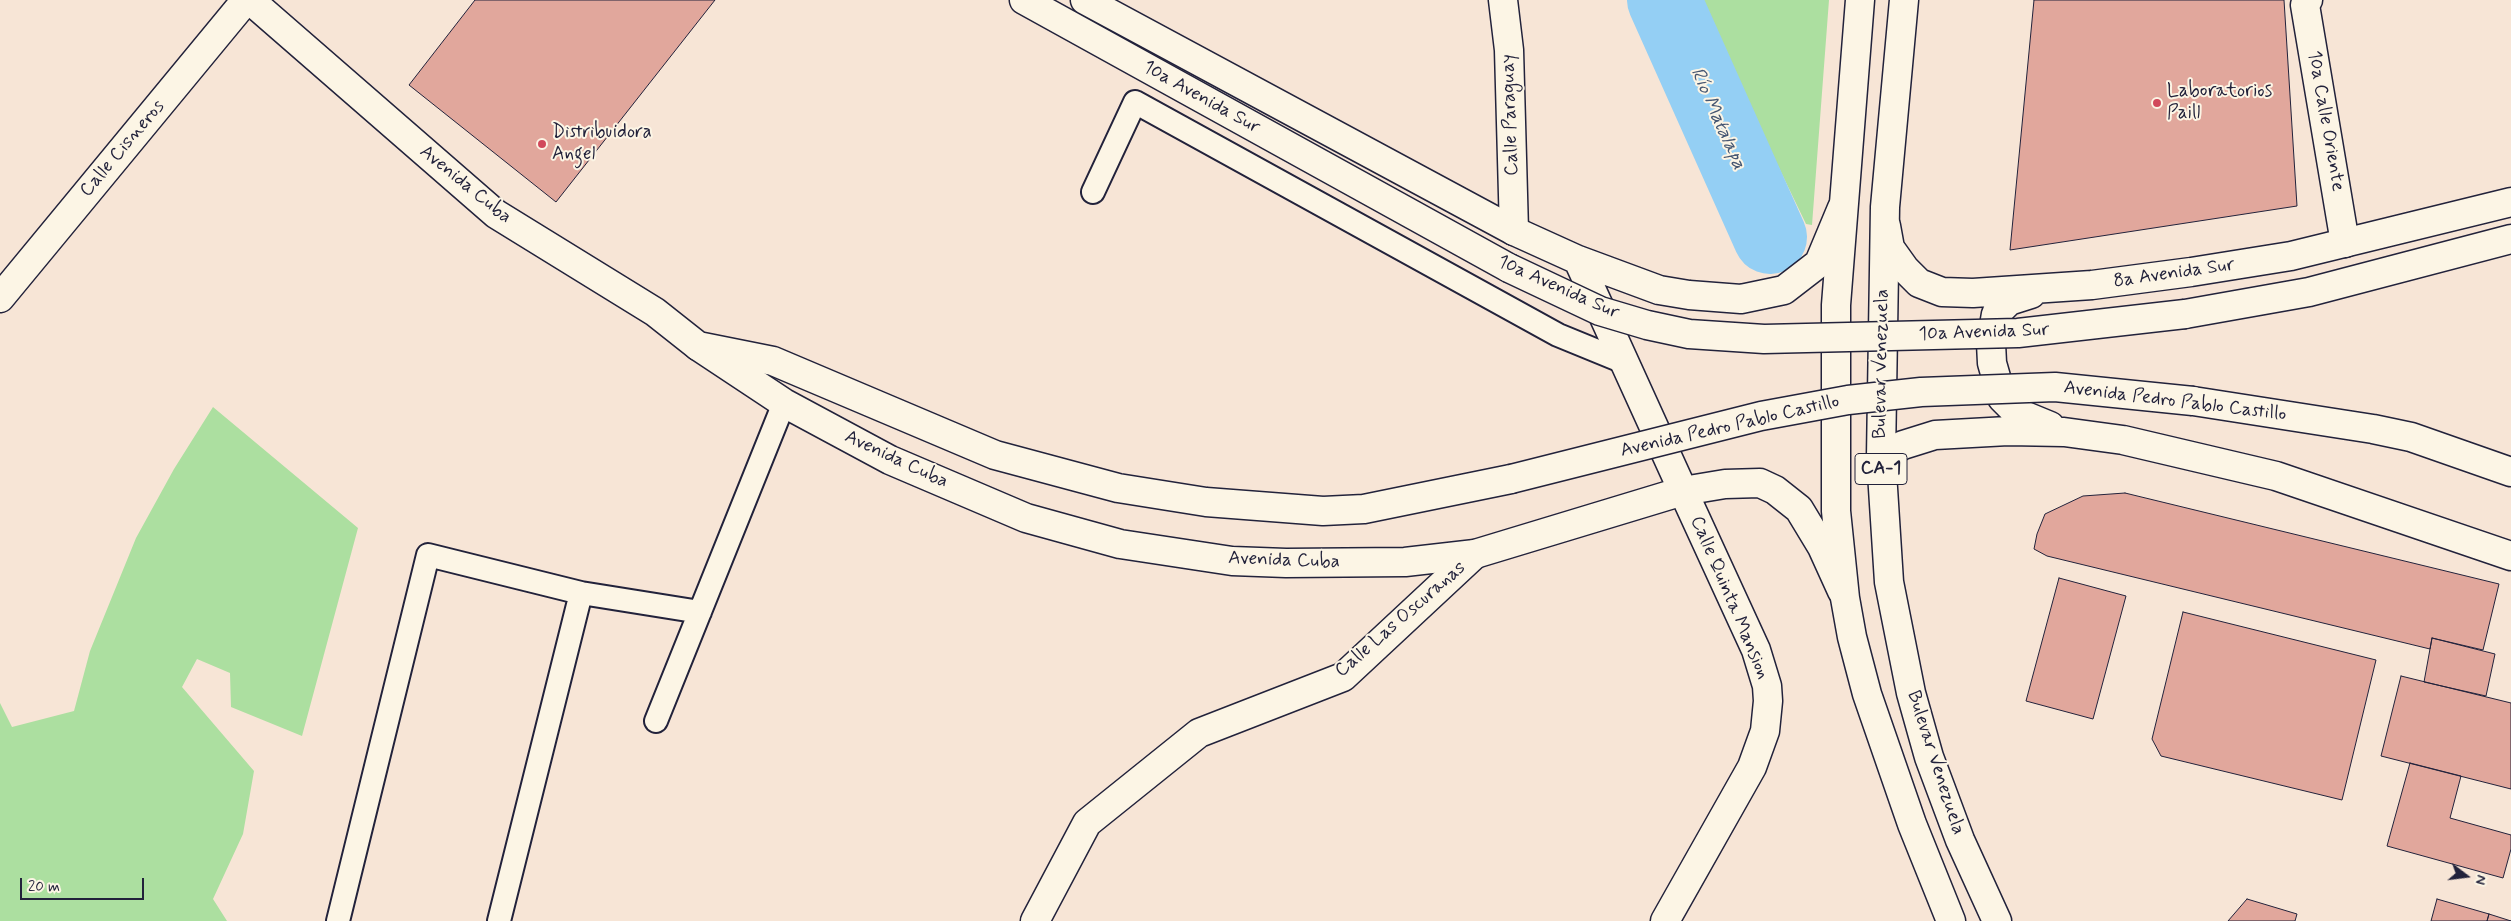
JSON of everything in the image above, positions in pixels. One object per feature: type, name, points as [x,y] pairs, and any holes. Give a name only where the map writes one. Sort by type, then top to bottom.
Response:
[{"type":"main road","name":"Calle Cisneros","points":[[0,298],[248,0]]},
{"type":"main road","name":"Avenida Cuba","points":[[248,0],[496,214],[655,312],[698,346],[784,403],[890,460],[1026,518],[1120,544],[1232,561],[1286,563],[1404,562],[1475,554],[1683,491],[1744,483],[1760,484],[1775,490],[1799,509],[1822,547],[1846,598]]},
{"type":"main road","name":"10a Avenida Sur","points":[[1024,0],[1509,268],[1600,311],[1689,334],[1744,338],[2018,333],[2185,314],[2310,292],[2511,239]]},
{"type":"main road","name":"10a Avenida Sur","points":[[1085,0],[1514,231],[1578,260],[1659,290],[1741,299],[1784,290],[1819,263],[1844,202]]},
{"type":"main road","name":"Calle Paraguay","points":[[1503,0],[1509,50],[1514,231]]},
{"type":"main road","name":"Bulevar Venezuela","points":[[1860,0],[1836,305],[1836,511],[1852,637],[1866,694],[1912,824],[1951,921]]},
{"type":"main road","name":"Bulevar Venezuela","points":[[1904,0],[1885,207],[1880,457],[1890,582],[1910,693],[1929,757],[1960,840],[1997,921]]},
{"type":"main road","name":"10a Calle Oriente","points":[[2308,0],[2305,5],[2345,243]]},
{"type":"main road","name":"8a Avenida Sur","points":[[1885,207],[1886,233],[1890,248],[1905,269],[1919,283],[1942,292],[1960,294],[2047,288],[2191,272],[2291,256],[2511,202]]},
{"type":"main road","name":"Calle Quinta Mansion","points":[[1578,260],[1756,650],[1767,686],[1768,701],[1765,731],[1752,767],[1665,921]]},
{"type":"main road","points":[[2047,288],[2008,301],[1996,314],[1991,343],[1992,363],[2002,398],[2016,412],[2064,432]]},
{"type":"main road","name":"Avenida Cuba","points":[[698,346],[773,361],[995,455],[1128,489],[1206,502],[1323,511],[1364,510],[1511,479]]},
{"type":"main road","name":"Avenida Pedro Pablo Castillo","points":[[1511,479],[1761,416],[1848,400],[1921,392],[2055,388],[2106,391],[2193,401],[2373,428],[2411,437],[2511,472]]},
{"type":"main road","points":[[1880,457],[1903,445],[1935,435],[2008,431],[2064,432],[2123,440],[2276,476],[2511,556]]},
{"type":"main road","name":"Calle Las Oscuranas","points":[[1035,921],[1087,823],[1199,733],[1343,677],[1475,554]]},
{"type":"lane","points":[[1093,192],[1136,102],[1558,335],[1624,362]]},
{"type":"lane","points":[[656,721],[784,403]]},
{"type":"lane","points":[[338,921],[428,555],[581,593],[700,612]]},
{"type":"lane","points":[[500,921],[581,593]]},
{"type":"green space","points":[[1698,0],[1829,0],[1812,225],[1806,224]]},
{"type":"green space","points":[[213,407],[358,528],[302,736],[231,707],[230,673],[197,659],[182,687],[254,771],[243,834],[213,899],[227,921],[0,921],[0,703],[12,727],[74,711],[90,651],[136,538],[174,469]]},
{"type":"building","name":"Distribuidora Angel","points":[[475,0],[715,0],[556,202],[409,85]]},
{"type":"building","name":"Laboratorios Paill","points":[[2034,0],[2284,0],[2297,206],[2010,250]]},
{"type":"building","points":[[2125,493],[2499,584],[2483,650],[2432,638],[2430,649],[2047,556],[2034,549],[2037,534],[2045,514],[2083,496]]},
{"type":"building","points":[[2059,578],[2126,596],[2093,719],[2026,701]]},
{"type":"building","points":[[2183,612],[2376,660],[2342,800],[2161,756],[2152,739]]},
{"type":"building","points":[[2432,638],[2495,654],[2486,696],[2424,682]]},
{"type":"building","points":[[2401,676],[2511,703],[2511,789],[2381,756]]},
{"type":"building","points":[[2410,763],[2461,776],[2450,818],[2511,835],[2511,849],[2503,878],[2387,846]]},
{"type":"building","points":[[2247,899],[2297,914],[2295,921],[2228,921]]},
{"type":"building","points":[[2437,899],[2489,914],[2487,921],[2431,921]]},
{"type":"building","points":[[2489,914],[2511,921],[2487,921]]},
{"type":"waterway","name":"Río Matalapa","points":[[1664,0],[1770,237]]},
{"type":"place","name":"Laboratorios Paill","points":[[2157,103]]},
{"type":"place","name":"Distribuidora Angel","points":[[542,144]]}]
